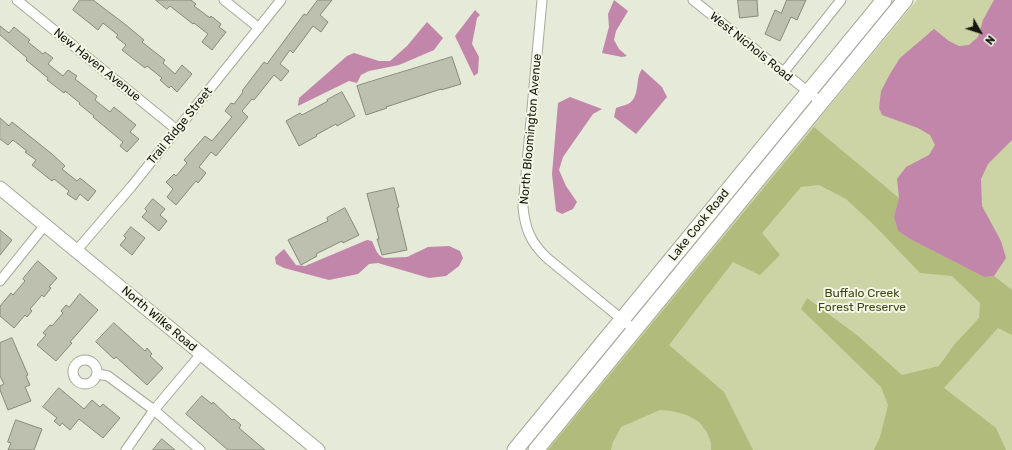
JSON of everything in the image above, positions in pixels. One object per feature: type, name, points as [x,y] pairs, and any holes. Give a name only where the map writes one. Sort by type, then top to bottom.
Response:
[{"type":"main road","name":"Lake Cook Road","points":[[515,450],[884,0]]},
{"type":"main road","name":"Lake Cook Road","points":[[536,450],[905,0]]},
{"type":"street","name":"New Haven Avenue","points":[[17,0],[177,130]]},
{"type":"street","points":[[224,0],[259,28]]},
{"type":"street","name":"Trail Ridge Street","points":[[78,250],[177,130],[281,0]]},
{"type":"street","name":"North Bloomington Avenue","points":[[542,0],[523,207],[527,231],[536,247],[547,258],[635,330]]},
{"type":"street","points":[[783,73],[842,0]]},
{"type":"street","name":"West Nichols Road","points":[[699,2],[783,73],[821,102]]},
{"type":"street","name":"North Wilke Road","points":[[0,188],[78,250],[318,450]]},
{"type":"street","points":[[0,281],[45,225]]},
{"type":"street","points":[[126,450],[154,410],[201,354]]},
{"type":"street","points":[[98,374],[108,376],[154,410],[200,450]]},
{"type":"green space","name":"Buffalo Creek Forest Preserve","points":[[917,0],[1012,0],[1012,450],[546,450]]},
{"type":"green space","points":[[814,127],[899,198],[894,217],[898,231],[910,239],[984,277],[994,276],[1012,290],[1012,335],[998,328],[944,388],[996,428],[1006,450],[874,450],[880,437],[888,405],[881,387],[801,309],[807,298],[858,336],[902,375],[939,366],[954,345],[979,318],[980,303],[952,276],[920,273],[874,225],[846,199],[819,185],[801,187],[762,233],[780,255],[760,275],[733,262],[669,345],[724,392],[753,450],[711,450],[711,443],[707,432],[699,422],[687,415],[672,411],[660,410],[621,427],[613,442],[611,450],[548,450]]},
{"type":"shaded area","points":[[614,0],[628,11],[616,31],[614,40],[619,49],[627,56],[622,57],[602,53],[609,27],[608,14]]},
{"type":"shaded area","points":[[994,0],[1012,0],[1012,140],[988,164],[981,179],[982,206],[1001,241],[1006,258],[994,276],[984,277],[910,239],[898,231],[894,217],[899,198],[897,179],[906,167],[929,155],[935,145],[930,135],[918,128],[882,115],[879,108],[881,91],[900,58],[934,29],[949,41],[959,46],[969,45],[978,37],[983,20]]},
{"type":"shaded area","points":[[475,10],[480,15],[477,18],[472,44],[479,57],[478,73],[474,76],[455,36]]},
{"type":"shaded area","points":[[427,22],[443,38],[434,50],[399,65],[369,71],[361,75],[357,83],[349,81],[298,106],[299,98],[347,56],[354,53],[379,61],[390,61],[407,46]]},
{"type":"shaded area","points":[[642,69],[662,87],[667,97],[636,134],[614,117],[616,108],[630,103],[634,98]]},
{"type":"shaded area","points":[[570,97],[602,109],[593,114],[563,157],[559,170],[566,186],[577,202],[573,209],[562,214],[556,211],[552,174],[558,103]]},
{"type":"shaded area","points":[[367,240],[372,241],[378,254],[385,258],[407,257],[428,247],[449,246],[460,251],[463,258],[459,266],[446,276],[429,278],[378,263],[369,264],[358,274],[329,280],[284,268],[276,264],[275,257],[284,249],[296,265],[305,266]]},
{"type":"building","points":[[80,0],[93,0],[126,25],[144,40],[142,42],[165,60],[163,63],[175,74],[182,65],[192,74],[177,92],[171,86],[169,88],[160,80],[162,78],[147,66],[145,68],[122,50],[126,45],[116,37],[118,35],[103,23],[98,30],[73,10]]},
{"type":"building","points":[[156,0],[191,0],[196,4],[194,6],[221,24],[219,27],[226,32],[212,50],[202,42],[208,34],[170,6],[167,9]]},
{"type":"building","points":[[318,0],[332,0],[320,15],[328,22],[321,32],[313,26],[293,53],[290,50],[280,64],[289,71],[281,81],[274,75],[254,100],[252,99],[242,111],[248,117],[216,156],[211,152],[199,167],[206,173],[198,183],[196,181],[176,205],[167,197],[173,189],[166,182],[174,174],[176,176],[187,163],[184,160],[205,136],[212,141],[232,117],[225,111],[231,103],[234,104],[264,62],[267,64],[304,14],[306,15]]},
{"type":"building","points":[[738,0],[757,0],[758,16],[740,18]]},
{"type":"building","points":[[787,0],[806,0],[797,20],[791,17],[780,41],[765,34],[775,10],[781,13]]},
{"type":"building","points":[[0,26],[9,33],[14,27],[30,40],[28,42],[43,54],[45,52],[53,58],[48,64],[63,76],[68,70],[77,76],[75,79],[97,96],[95,100],[110,112],[114,107],[136,125],[130,132],[139,139],[127,152],[120,146],[123,142],[93,117],[94,116],[79,104],[80,103],[65,91],[64,93],[47,80],[48,78],[26,60],[27,58],[0,35]]},
{"type":"building","points":[[452,57],[461,84],[441,89],[366,115],[357,86]]},
{"type":"building","points":[[342,92],[355,116],[337,126],[336,124],[299,146],[286,121],[300,113],[302,115]]},
{"type":"building","points":[[0,118],[9,126],[12,122],[65,166],[62,169],[77,181],[80,178],[96,191],[88,201],[80,194],[76,200],[67,194],[69,191],[54,179],[52,181],[32,165],[36,160],[13,140],[8,145],[0,139]]},
{"type":"building","points":[[394,188],[407,250],[382,255],[367,194]]},
{"type":"building","points":[[153,199],[165,209],[160,215],[167,221],[159,231],[142,217],[147,211],[145,209]]},
{"type":"building","points":[[345,208],[359,235],[343,243],[342,241],[316,254],[317,256],[301,265],[288,240],[328,221],[327,218]]},
{"type":"building","points":[[131,227],[145,238],[132,255],[120,245],[126,238],[124,236]]},
{"type":"building","points":[[0,230],[12,240],[0,255]]},
{"type":"building","points":[[38,261],[57,278],[49,287],[51,288],[44,297],[42,295],[30,309],[32,311],[27,317],[25,315],[14,328],[0,316],[0,306],[11,293],[13,295],[25,281],[23,279]]},
{"type":"building","points":[[80,294],[98,310],[70,342],[72,343],[56,361],[37,345],[46,335],[43,333],[50,325],[52,326],[63,313],[61,311],[66,305],[69,307]]},
{"type":"building","points":[[114,323],[145,351],[147,348],[152,354],[150,356],[163,368],[147,385],[116,357],[114,359],[96,342]]},
{"type":"building","points":[[12,338],[28,375],[26,376],[30,385],[25,387],[31,401],[8,410],[0,390],[0,386],[4,384],[0,376],[0,343]]},
{"type":"building","points":[[59,388],[84,409],[92,400],[100,407],[103,404],[120,418],[103,438],[79,419],[70,430],[62,423],[60,426],[54,421],[57,418],[43,407]]},
{"type":"building","points":[[202,396],[212,404],[213,402],[232,420],[234,419],[241,425],[239,428],[265,450],[228,450],[186,414]]},
{"type":"building","points":[[16,420],[42,429],[34,450],[8,450],[11,443],[8,442]]},
{"type":"building","points":[[162,439],[175,450],[153,450]]}]
